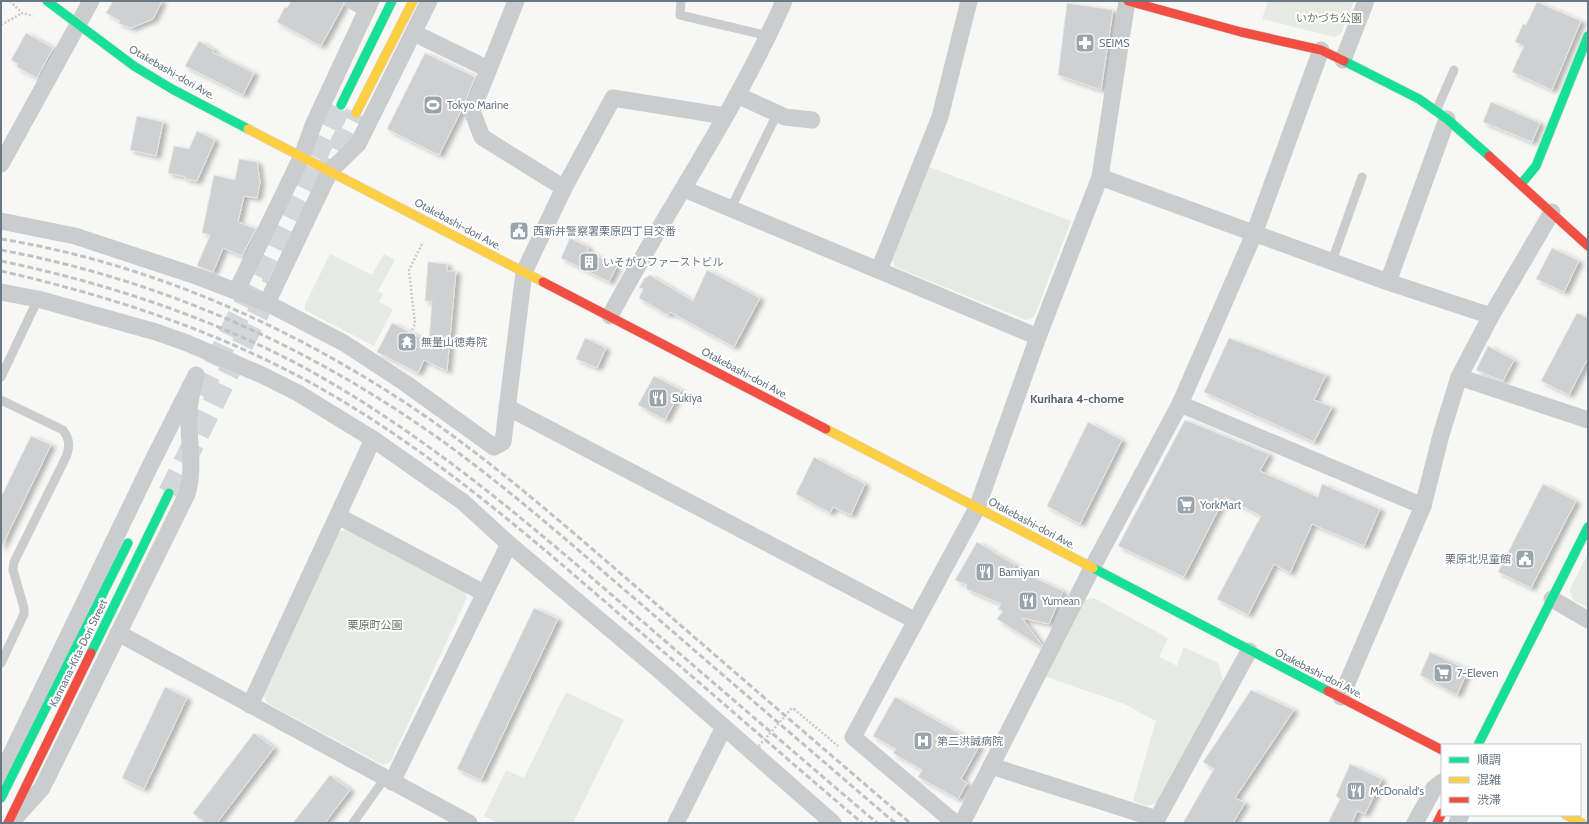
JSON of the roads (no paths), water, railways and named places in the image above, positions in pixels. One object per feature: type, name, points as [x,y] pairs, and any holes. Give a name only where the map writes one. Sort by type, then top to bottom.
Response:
[{"type":"street","name":"Otakebashi-dori Ave.","points":[[47,1],[77,25],[134,66],[172,89],[610,316],[1249,651],[1441,749]]},
{"type":"street","points":[[1,164],[91,1]]},
{"type":"street","points":[[341,105],[392,1]]},
{"type":"street","points":[[356,113],[412,1]]},
{"type":"street","points":[[267,303],[330,171],[358,144],[429,1]]},
{"type":"street","points":[[516,1],[472,111],[482,137],[564,188]]},
{"type":"street","points":[[610,316],[737,95],[769,36],[784,1]]},
{"type":"street","points":[[879,270],[940,117],[969,1]]},
{"type":"street","points":[[955,823],[853,737],[977,508],[1038,337],[1100,177],[1127,1],[1166,6],[1241,32],[1321,50],[1419,99],[1442,115],[1521,184],[1588,246]]},
{"type":"street","points":[[1343,60],[1366,1]]},
{"type":"street","points":[[237,290],[302,156],[314,123],[364,4]]},
{"type":"street","points":[[414,33],[488,68]]},
{"type":"street","points":[[1521,184],[1536,166],[1585,53],[1588,36]]},
{"type":"street","points":[[962,823],[1092,568],[1180,404],[1254,234],[1321,50]]},
{"type":"street","points":[[737,95],[785,117],[812,120]]},
{"type":"street","points":[[1,221],[75,236],[237,290],[267,303],[350,347],[405,383],[494,447],[503,442],[524,272],[564,188],[613,98],[725,116]]},
{"type":"street","points":[[1388,282],[1442,115]]},
{"type":"street","points":[[1100,177],[1388,282],[1491,316]]},
{"type":"street","points":[[684,189],[1038,337]]},
{"type":"street","points":[[1341,697],[1423,506],[1441,435],[1459,377],[1491,316],[1552,212]]},
{"type":"street","points":[[1,292],[38,299],[156,332],[206,351],[262,374],[298,393],[373,439],[463,502],[509,544],[724,727],[833,823]]},
{"type":"street","points":[[1,775],[147,471],[196,375],[206,351]]},
{"type":"street","points":[[9,823],[42,788],[187,494],[191,480],[192,463],[189,415],[190,400],[196,375]]},
{"type":"street","points":[[1459,377],[1588,420]]},
{"type":"street","points":[[1180,404],[1423,506]]},
{"type":"street","points":[[507,407],[916,621]]},
{"type":"street","points":[[250,705],[373,439]]},
{"type":"street","name":"Kannana-Kita-Dori Street","points":[[9,823],[169,493]]},
{"type":"street","points":[[338,516],[484,593]]},
{"type":"street","points":[[1479,744],[1588,527]]},
{"type":"street","name":"Kannana-Kita-Dori Street","points":[[1,798],[132,536]]},
{"type":"street","points":[[389,780],[509,544]]},
{"type":"street","points":[[1552,599],[1588,620]]},
{"type":"street","points":[[118,633],[469,823]]},
{"type":"street","points":[[992,766],[1157,819],[1249,651]]},
{"type":"street","points":[[676,823],[724,727]]},
{"type":"street","points":[[1415,823],[1434,788],[1441,783]]},
{"type":"street","points":[[1568,816],[1582,823]]},
{"type":"lane","points":[[681,1],[680,15],[769,36]]},
{"type":"lane","points":[[1442,115],[1454,70]]},
{"type":"lane","points":[[731,208],[777,114]]},
{"type":"lane","points":[[1332,261],[1362,177]]},
{"type":"lane","points":[[1,377],[38,299]]},
{"type":"lane","points":[[1,400],[63,430],[69,438],[70,446],[14,562],[13,570],[24,608],[24,614],[1,663]]},
{"type":"lane","points":[[353,823],[389,780]]},
{"type":"tunnel","points":[[200,395],[341,105]]},
{"type":"tunnel","points":[[323,180],[356,113]]},
{"type":"tunnel","points":[[169,493],[273,283]]},
{"type":"railway","points":[[1,239],[58,250],[114,265],[168,283],[222,304],[275,328],[327,355],[377,384],[455,437],[514,483],[571,530],[910,823]]},
{"type":"railway","points":[[1,250],[59,262],[115,278],[171,297],[225,318],[279,343],[331,370],[382,400],[431,433],[485,473],[538,516],[895,823]]},
{"type":"railway","points":[[1,261],[118,291],[195,318],[269,350],[305,368],[350,394],[436,452],[517,515],[596,581],[877,823]]},
{"type":"railway","points":[[1,271],[122,304],[200,331],[276,365],[313,384],[354,408],[394,434],[471,490],[545,550],[862,823]]},
{"type":"place","name":"SEIMS","points":[[1085,43]]},
{"type":"place","name":"Tokyo Marine","points":[[433,105]]},
{"type":"place","name":"西新井警察署栗原四丁目交番","points":[[519,231]]},
{"type":"place","name":"いそがひファーストビル","points":[[589,262]]},
{"type":"place","name":"無量山徳寿院","points":[[407,342]]},
{"type":"place","name":"Sukiya","points":[[658,398]]},
{"type":"place","name":"YorkMart","points":[[1186,505]]},
{"type":"place","name":"栗原北児童館","points":[[1525,559]]},
{"type":"place","name":"Bamiyan","points":[[985,572]]},
{"type":"place","name":"Yumean","points":[[1028,601]]},
{"type":"place","name":"7-Eleven","points":[[1443,673]]},
{"type":"place","name":"第二洪誠病院","points":[[923,741]]},
{"type":"place","name":"McDonald's","points":[[1356,791]]},
{"type":"district","name":"Kurihara 4-chome","points":[[1077,399]]},
{"type":"park label","name":"いかづち公園","points":[[1329,18]]},
{"type":"park label","name":"栗原町公園","points":[[375,625]]}]
